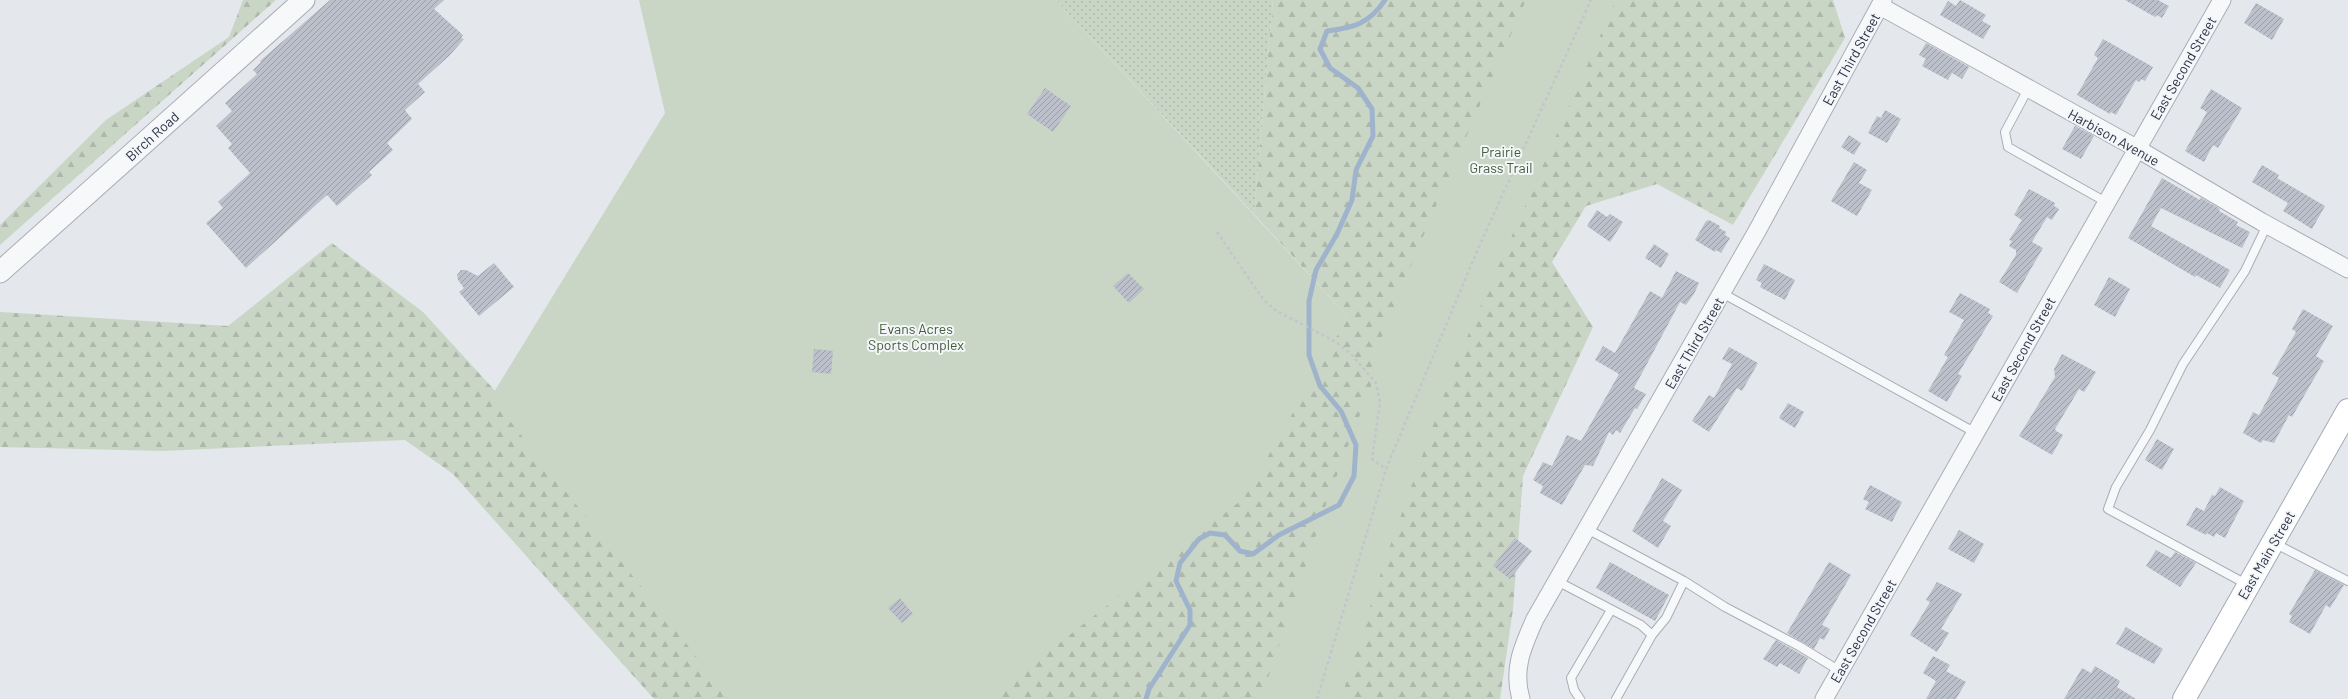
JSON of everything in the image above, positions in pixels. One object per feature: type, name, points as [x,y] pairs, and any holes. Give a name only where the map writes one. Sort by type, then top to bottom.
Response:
[{"type":"main road","name":"East Main Street","points":[[2184,699],[2348,410]]},
{"type":"street","name":"Birch Road","points":[[0,272],[304,0]]},
{"type":"street","name":"East Second Street","points":[[1824,699],[1976,433],[2136,148],[2161,109],[2222,0]]},
{"type":"street","name":"Harbison Avenue","points":[[1881,3],[2028,89],[2136,148],[2267,225],[2348,268]]},
{"type":"street","name":"East Third Street","points":[[1520,694],[1518,661],[1535,619],[1722,293],[1881,3]]},
{"type":"lane","points":[[2028,89],[2005,132],[2008,147],[2106,202]]},
{"type":"lane","points":[[2249,585],[2108,509],[2116,487],[2150,430],[2183,364],[2245,271],[2267,225]]},
{"type":"lane","points":[[1722,293],[1976,433]]},
{"type":"lane","points":[[1587,529],[1684,581],[1725,607],[1799,646],[1840,672]]},
{"type":"lane","points":[[2273,542],[2348,581]]},
{"type":"lane","points":[[1557,581],[1641,625],[1652,634]]},
{"type":"lane","points":[[1616,699],[1652,634],[1666,618],[1684,581]]},
{"type":"lane","points":[[1580,699],[1574,690],[1571,678],[1611,610]]},
{"type":"path","points":[[1317,699],[1386,469],[1477,251],[1591,0]]},
{"type":"path","points":[[1217,232],[1256,290],[1275,310],[1336,342],[1356,358],[1376,383],[1380,402],[1372,459],[1386,469]]},
{"type":"green space","points":[[243,0],[276,0],[0,245],[0,225],[106,120],[229,37]]},
{"type":"green space","name":"Evans Acres Sports Complex","points":[[639,0],[1056,0],[1348,317],[1244,498],[988,699],[730,699],[491,397],[665,113]]},
{"type":"green space","points":[[1056,0],[1273,0],[1254,214]]},
{"type":"green space","points":[[1273,0],[1833,0],[1845,38],[1733,225],[1657,184],[1586,206],[1552,262],[1593,327],[1523,476],[1513,609],[1500,699],[955,699],[1348,317],[1254,214]]},
{"type":"green space","name":"Prairie Grass Trail","points":[[1526,0],[1616,0],[1454,367],[1384,563],[1341,699],[1261,699],[1328,499],[1378,367],[1372,361],[1429,222]]},
{"type":"green space","points":[[332,243],[423,312],[777,699],[654,699],[453,474],[405,440],[162,451],[0,447],[0,312],[228,326]]},
{"type":"building","points":[[330,0],[444,0],[434,9],[463,35],[461,38],[464,39],[449,56],[418,84],[425,92],[405,110],[412,119],[387,143],[393,150],[369,172],[372,175],[337,206],[327,195],[246,268],[206,223],[223,208],[218,202],[250,173],[228,148],[232,144],[216,126],[232,111],[225,103],[257,74],[253,70],[261,62],[260,61]]},
{"type":"building","points":[[1960,0],[1986,15],[1982,21],[1991,26],[1983,39],[1940,15],[1948,1],[1956,6]]},
{"type":"building","points":[[2125,0],[2158,0],[2169,6],[2162,18],[2157,15],[2155,17]]},
{"type":"building","points":[[2256,3],[2284,19],[2272,40],[2244,23]]},
{"type":"building","points":[[2103,39],[2153,67],[2145,81],[2141,79],[2139,82],[2136,80],[2116,115],[2111,112],[2110,114],[2077,95],[2098,58],[2094,55]]},
{"type":"building","points":[[1926,43],[1969,67],[1962,79],[1952,73],[1948,80],[1922,66],[1926,59],[1919,55]]},
{"type":"building","points":[[1045,88],[1071,106],[1053,132],[1027,114]]},
{"type":"building","points":[[2211,89],[2242,108],[2218,148],[2213,145],[2204,162],[2185,151],[2207,112],[2200,108]]},
{"type":"building","points":[[1885,110],[1901,119],[1887,143],[1868,133],[1877,116],[1881,118]]},
{"type":"building","points":[[2075,126],[2094,136],[2081,159],[2062,149]]},
{"type":"building","points":[[1849,135],[1861,143],[1854,155],[1841,147]]},
{"type":"building","points":[[1854,162],[1867,170],[1859,183],[1872,190],[1857,216],[1831,201]]},
{"type":"building","points":[[2262,165],[2279,175],[2277,178],[2325,206],[2312,229],[2283,211],[2288,203],[2252,182]]},
{"type":"building","points":[[2162,178],[2200,200],[2201,198],[2220,209],[2219,211],[2238,222],[2236,225],[2250,232],[2242,248],[2161,208],[2151,226],[2230,270],[2220,288],[2196,275],[2195,277],[2128,238]]},
{"type":"building","points":[[2029,189],[2055,203],[2054,206],[2059,209],[2052,220],[2047,217],[2032,242],[2043,248],[2017,293],[1999,282],[2016,255],[2016,250],[2009,246],[2012,241],[2009,240],[2022,220],[2014,215]]},
{"type":"building","points":[[1597,210],[1607,217],[1610,214],[1623,222],[1610,242],[1587,226]]},
{"type":"building","points":[[1709,220],[1720,226],[1719,228],[1726,232],[1725,235],[1730,238],[1721,253],[1716,250],[1715,252],[1695,240],[1706,221]]},
{"type":"building","points":[[1654,244],[1669,254],[1661,268],[1645,258]]},
{"type":"building","points":[[494,263],[514,287],[479,316],[459,292],[464,288],[458,280],[457,275],[461,270],[466,270],[478,276]]},
{"type":"building","points":[[1764,264],[1795,280],[1785,300],[1760,287],[1762,283],[1756,280]]},
{"type":"building","points":[[1676,271],[1699,283],[1694,294],[1686,305],[1680,302],[1634,388],[1646,394],[1637,409],[1635,408],[1620,433],[1616,430],[1613,435],[1609,432],[1593,466],[1585,465],[1562,505],[1540,493],[1543,486],[1533,480],[1543,462],[1552,466],[1567,435],[1581,441],[1619,374],[1595,360],[1603,346],[1615,353],[1650,291],[1662,298]]},
{"type":"building","points":[[1128,273],[1144,289],[1129,303],[1113,286]]},
{"type":"building","points":[[2109,277],[2130,289],[2115,317],[2094,305]]},
{"type":"building","points":[[1960,293],[1990,309],[1988,313],[1993,316],[1958,374],[1962,376],[1947,402],[1928,391],[1948,357],[1944,355],[1964,320],[1949,312]]},
{"type":"building","points":[[2303,309],[2333,326],[2316,356],[2324,361],[2292,417],[2289,415],[2274,443],[2263,440],[2261,443],[2243,433],[2253,412],[2259,415],[2279,378],[2272,374],[2296,332],[2292,329]]},
{"type":"building","points":[[1729,347],[1758,363],[1742,391],[1737,388],[1709,432],[1692,421],[1709,395],[1714,398],[1732,364],[1722,359]]},
{"type":"building","points":[[814,349],[833,351],[831,374],[812,372]]},
{"type":"building","points":[[2062,354],[2096,372],[2084,392],[2079,389],[2055,429],[2063,435],[2052,455],[2019,436],[2055,377],[2054,369]]},
{"type":"building","points":[[1788,403],[1804,412],[1795,428],[1779,418]]},
{"type":"building","points":[[2157,439],[2174,449],[2162,470],[2145,460]]},
{"type":"building","points":[[1662,478],[1682,490],[1663,521],[1671,526],[1658,548],[1632,531]]},
{"type":"building","points":[[1870,485],[1902,502],[1892,522],[1865,509],[1869,502],[1863,499]]},
{"type":"building","points":[[2220,487],[2244,501],[2225,538],[2216,533],[2214,537],[2207,533],[2206,535],[2186,525],[2196,507],[2204,511],[2212,495],[2215,496]]},
{"type":"building","points":[[1959,530],[1984,544],[1974,563],[1948,549]]},
{"type":"building","points":[[1515,538],[1532,551],[1510,579],[1493,566]]},
{"type":"building","points":[[2156,550],[2171,558],[2175,552],[2196,563],[2180,587],[2146,566]]},
{"type":"building","points":[[1610,562],[1669,595],[1655,621],[1596,588]]},
{"type":"building","points":[[1829,562],[1851,575],[1822,625],[1830,629],[1824,640],[1820,638],[1814,649],[1787,633]]},
{"type":"building","points":[[2315,570],[2344,585],[2330,608],[2326,605],[2310,634],[2289,622],[2292,616],[2289,614]]},
{"type":"building","points":[[1937,582],[1962,594],[1941,629],[1949,633],[1937,652],[1910,635],[1930,602],[1926,600]]},
{"type":"building","points":[[900,598],[913,614],[902,623],[888,608]]},
{"type":"building","points":[[2126,627],[2163,649],[2154,664],[2116,644]]},
{"type":"building","points":[[1776,640],[1808,658],[1799,674],[1780,663],[1777,667],[1763,659]]},
{"type":"building","points":[[1933,656],[1950,665],[1946,671],[1966,682],[1956,699],[1926,699],[1936,681],[1923,673]]},
{"type":"building","points":[[2095,666],[2120,681],[2117,687],[2136,699],[2064,699],[2082,668],[2091,673]]},
{"type":"waterway","points":[[1146,699],[1149,689],[1190,625],[1190,610],[1176,581],[1180,563],[1199,539],[1210,533],[1225,535],[1240,551],[1253,554],[1279,535],[1339,505],[1354,476],[1356,445],[1341,411],[1320,386],[1309,355],[1309,301],[1316,270],[1337,234],[1352,200],[1356,170],[1373,136],[1372,109],[1358,88],[1330,68],[1320,49],[1327,31],[1345,28],[1360,23],[1373,14],[1385,0]]}]
